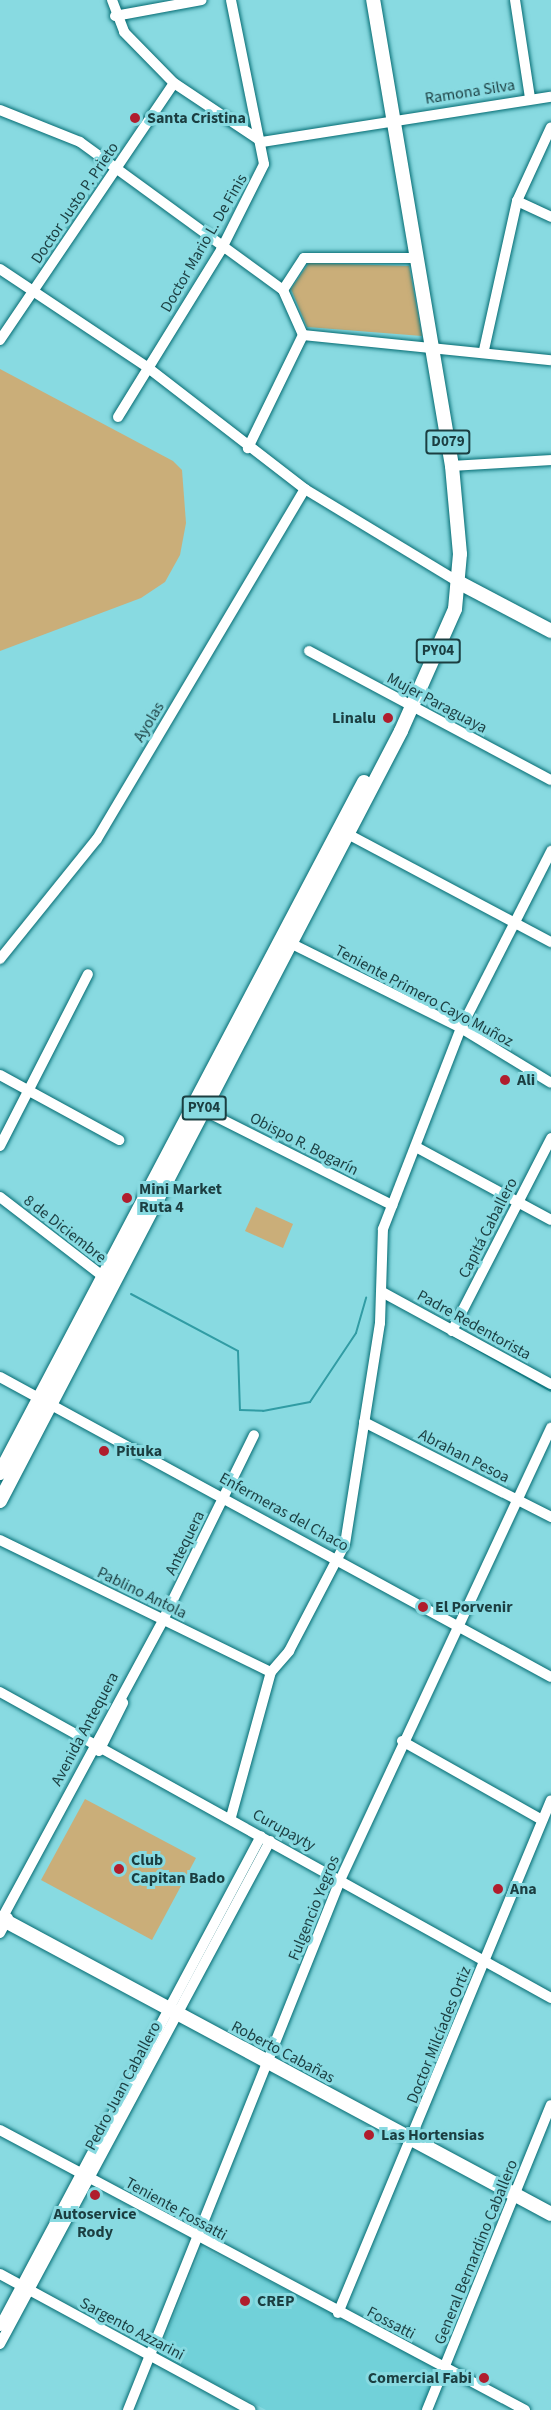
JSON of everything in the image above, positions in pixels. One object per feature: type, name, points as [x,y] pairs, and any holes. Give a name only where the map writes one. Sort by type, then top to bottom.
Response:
[{"type":"main road","name":"D079","points":[[373,0],[434,345],[452,466],[460,584]]},
{"type":"main road","points":[[460,584],[551,631]]},
{"type":"main road","name":"PY04","points":[[107,1280],[203,1110],[341,830],[409,710],[448,628],[460,584]]},
{"type":"main road","name":"PY04","points":[[0,1473],[43,1400],[286,940]]},
{"type":"main road","name":"PY04","points":[[0,1501],[43,1400]]},
{"type":"main road","name":"Roberto Cabañas","points":[[1,1923],[270,2063],[551,2214]]},
{"type":"street","points":[[112,0],[115,16],[174,83],[262,142]]},
{"type":"street","points":[[115,16],[202,0]]},
{"type":"street","name":"Doctor Mario L. De Finis","points":[[118,417],[221,250],[261,176],[262,142],[231,0]]},
{"type":"street","points":[[515,0],[530,98]]},
{"type":"street","name":"Doctor Justo P. Prieto","points":[[0,340],[116,172],[174,83]]},
{"type":"street","name":"Ramona Silva","points":[[262,142],[394,119],[530,98],[551,97]]},
{"type":"street","points":[[0,110],[80,142],[116,172],[221,250],[283,290],[303,335],[248,448]]},
{"type":"street","points":[[484,350],[517,201],[551,127]]},
{"type":"street","points":[[517,201],[551,217]]},
{"type":"street","points":[[283,290],[304,258],[418,258]]},
{"type":"street","points":[[0,269],[147,367],[248,448],[305,489],[460,584]]},
{"type":"street","points":[[303,335],[484,350],[551,360]]},
{"type":"street","points":[[452,466],[551,460]]},
{"type":"street","name":"Ayolas","points":[[0,959],[97,839],[305,489]]},
{"type":"street","name":"Mujer Paraguaya","points":[[309,651],[409,710],[551,780]]},
{"type":"street","points":[[341,830],[551,942]]},
{"type":"street","points":[[231,1817],[271,1672],[289,1651],[340,1559],[364,1422],[382,1292],[379,1251],[392,1205],[461,1028],[513,920],[551,851]]},
{"type":"street","name":"Teniente Primero Cayo Muñoz","points":[[286,940],[461,1028],[551,1083]]},
{"type":"street","points":[[0,1146],[88,974]]},
{"type":"street","points":[[0,1076],[119,1140]]},
{"type":"street","name":"Obispo R. Bogarín","points":[[203,1110],[392,1205]]},
{"type":"street","name":"Capitá Caballero","points":[[452,1331],[551,1138]]},
{"type":"street","points":[[416,1147],[551,1220]]},
{"type":"street","name":"8 de Diciembre","points":[[0,1197],[107,1280]]},
{"type":"street","name":"Padre Redentorista","points":[[382,1292],[551,1384]]},
{"type":"street","name":"Enfermeras del Chaco","points":[[0,1377],[340,1559],[551,1677]]},
{"type":"street","name":"Abrahan Pesoa","points":[[364,1422],[551,1517]]},
{"type":"street","name":"Fulgencio Yegros","points":[[129,2410],[270,2063],[341,1878],[402,1741],[520,1500],[551,1427]]},
{"type":"street","name":"Antequera","points":[[137,1660],[163,1620],[254,1435]]},
{"type":"street","name":"Pablino Antola","points":[[0,1540],[271,1672]]},
{"type":"street","name":"Avenida Antequera","points":[[1,1923],[98,1745],[137,1660]]},
{"type":"street","name":"Curupayty","points":[[0,1692],[341,1878],[551,1998]]},
{"type":"street","points":[[402,1741],[542,1820]]},
{"type":"street","name":"Doctor Milcíades Ortiz","points":[[339,2313],[413,2140],[551,1800]]},
{"type":"street","name":"Pedro Juan Caballero","points":[[0,2326],[25,2288],[87,2176],[266,1838]]},
{"type":"street","name":"General Bernardino Caballero","points":[[427,2410],[446,2369],[551,2105]]},
{"type":"street","name":"Teniente Fossatti","points":[[0,2130],[339,2313]]},
{"type":"street","name":"Sargento Azzarini","points":[[0,2274],[250,2410]]},
{"type":"street","name":"Pedro Juan Caballero","points":[[0,2343],[25,2288]]},
{"type":"street","name":"Fossatti","points":[[339,2313],[525,2410]]},
{"type":"shaded area","points":[[309,263],[409,266],[422,336],[307,327],[291,289]]},
{"type":"shaded area","points":[[0,369],[173,461],[182,470],[186,523],[180,555],[165,582],[141,598],[0,651]]},
{"type":"shaded area","points":[[256,1207],[293,1224],[283,1248],[245,1231]]},
{"type":"shaded area","name":"Club Capitan Bado","points":[[85,1799],[196,1858],[152,1940],[41,1880]]},
{"type":"shaded area","name":"CREP","points":[[202,2248],[440,2366],[421,2410],[266,2410],[158,2354]]},
{"type":"waterway","points":[[131,1294],[238,1351],[240,1410],[263,1411],[310,1402],[356,1333],[366,1297]]},
{"type":"waterway","points":[[453,1336],[551,1391]]},
{"type":"place","name":"Santa Cristina","points":[[135,118]]},
{"type":"place","name":"Linalu","points":[[388,718]]},
{"type":"place","name":"Ali","points":[[505,1080]]},
{"type":"place","name":"Mini Market Ruta 4","points":[[127,1198]]},
{"type":"place","name":"Pituka","points":[[104,1451]]},
{"type":"place","name":"El Porvenir","points":[[423,1607]]},
{"type":"place","name":"Club Capitan Bado","points":[[119,1869]]},
{"type":"place","name":"Ana","points":[[498,1889]]},
{"type":"place","name":"Las Hortensias","points":[[369,2135]]},
{"type":"place","name":"Autoservice Rody","points":[[95,2195]]},
{"type":"place","name":"CREP","points":[[245,2301]]},
{"type":"place","name":"Comercial Fabi","points":[[484,2378]]}]
